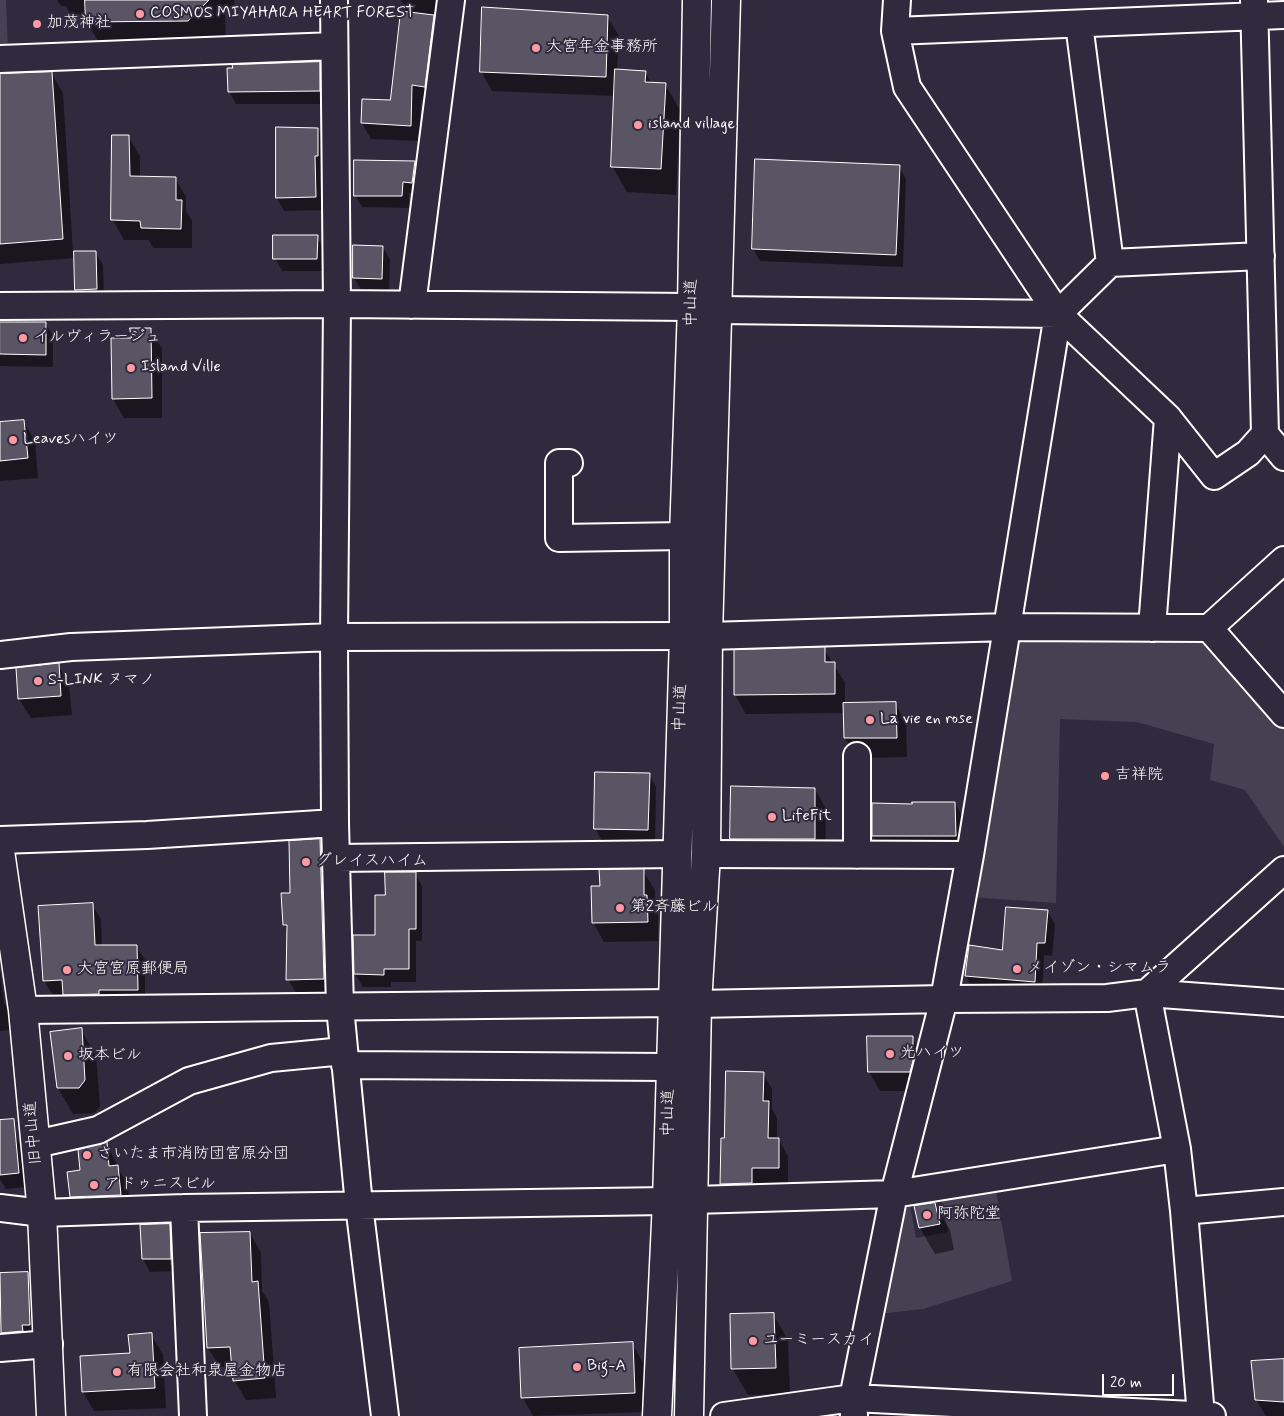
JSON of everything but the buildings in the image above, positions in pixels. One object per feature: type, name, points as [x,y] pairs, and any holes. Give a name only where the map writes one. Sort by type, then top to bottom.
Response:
[{"type":"main road","name":"中山道","points":[[689,1416],[694,1200],[677,854],[696,636],[705,308],[697,0]]},
{"type":"main road","name":"中山道","points":[[657,1416],[667,1201],[670,1067],[684,1004],[706,854],[696,636],[684,536],[705,308],[726,0]]},
{"type":"main road","name":"旧中山道","points":[[0,851],[2,878],[23,1010],[36,1144],[42,1213],[51,1416]]},
{"type":"street","points":[[334,0],[337,304],[334,637],[335,823],[340,1007],[359,1205],[386,1416]]},
{"type":"street","points":[[412,305],[451,0]]},
{"type":"street","points":[[897,0],[895,32],[907,87],[1058,314],[1168,418],[1214,476],[1248,453],[1271,421]]},
{"type":"street","points":[[895,32],[1079,24],[1254,8],[1284,15]]},
{"type":"street","points":[[1254,8],[1261,256],[1271,421],[1284,457]]},
{"type":"street","points":[[1079,24],[1110,263]]},
{"type":"street","points":[[0,59],[334,46]]},
{"type":"street","points":[[853,1407],[894,1194],[944,999],[970,856],[1058,314],[1110,263],[1261,256]]},
{"type":"street","points":[[0,306],[337,304],[1058,314]]},
{"type":"street","points":[[1152,628],[1168,418]]},
{"type":"street","points":[[569,463],[559,463],[560,538],[684,536]]},
{"type":"street","points":[[0,655],[71,647],[334,637],[696,636],[1007,627],[1209,628],[1284,560]]},
{"type":"street","points":[[1209,628],[1284,714]]},
{"type":"street","points":[[857,756],[857,855]]},
{"type":"street","points":[[0,840],[147,836],[335,823]]},
{"type":"street","points":[[336,858],[677,854]]},
{"type":"street","points":[[706,854],[970,856]]},
{"type":"street","points":[[1147,993],[1284,870]]},
{"type":"street","points":[[1147,993],[1176,1149],[1184,1211],[1201,1416]]},
{"type":"street","points":[[23,1010],[1107,998],[1147,993],[1284,1003]]},
{"type":"street","points":[[36,1144],[98,1130],[189,1081],[271,1058],[345,1058],[670,1067]]},
{"type":"street","points":[[694,1200],[894,1194],[1176,1149]]},
{"type":"street","points":[[0,1208],[42,1213],[184,1208],[667,1201]]},
{"type":"street","points":[[1184,1211],[1284,1202]]},
{"type":"street","points":[[184,1208],[193,1416]]},
{"type":"street","points":[[0,1348],[49,1344]]},
{"type":"street","points":[[724,1416],[853,1407],[1212,1416]]},
{"type":"shaded area","points":[[0,0],[6,0],[8,50],[0,50]]},
{"type":"shaded area","points":[[1203,636],[1284,727],[1284,847],[1245,790],[1210,780],[1214,744],[1137,722],[1060,719],[1056,903],[970,897],[1015,646],[1024,639]]},
{"type":"shaded area","points":[[996,1191],[1012,1281],[923,1309],[878,1314],[902,1214],[910,1205],[916,1238],[948,1232],[942,1200]]},
{"type":"place","name":"COSMOS MIYAHARA HEART FOREST","points":[[140,14]]},
{"type":"place","name":"加茂神社","points":[[37,24]]},
{"type":"place","name":"大宮年金事務所","points":[[536,48]]},
{"type":"place","name":"island village","points":[[638,125]]},
{"type":"place","name":"イルヴィラージュ","points":[[23,338]]},
{"type":"place","name":"Island Ville","points":[[131,368]]},
{"type":"place","name":"Leavesハイツ","points":[[13,440]]},
{"type":"place","name":"S-LINK ヌマノ","points":[[38,681]]},
{"type":"place","name":"La vie en rose","points":[[870,720]]},
{"type":"place","name":"吉祥院","points":[[1105,776]]},
{"type":"place","name":"LifeFit","points":[[772,817]]},
{"type":"place","name":"グレイスハイム","points":[[306,862]]},
{"type":"place","name":"第2斉藤ビル","points":[[620,908]]},
{"type":"place","name":"メイゾン・シマムラ","points":[[1017,969]]},
{"type":"place","name":"大宮宮原郵便局","points":[[67,970]]},
{"type":"place","name":"光ハイツ","points":[[890,1054]]},
{"type":"place","name":"坂本ビル","points":[[68,1056]]},
{"type":"place","name":"さいたま市消防団宮原分団","points":[[87,1155]]},
{"type":"place","name":"アドゥニスビル","points":[[94,1185]]},
{"type":"place","name":"阿弥陀堂","points":[[927,1215]]},
{"type":"place","name":"ユーミースカイ","points":[[753,1341]]},
{"type":"place","name":"Big-A","points":[[577,1367]]},
{"type":"place","name":"有限会社和泉屋金物店","points":[[117,1372]]}]
